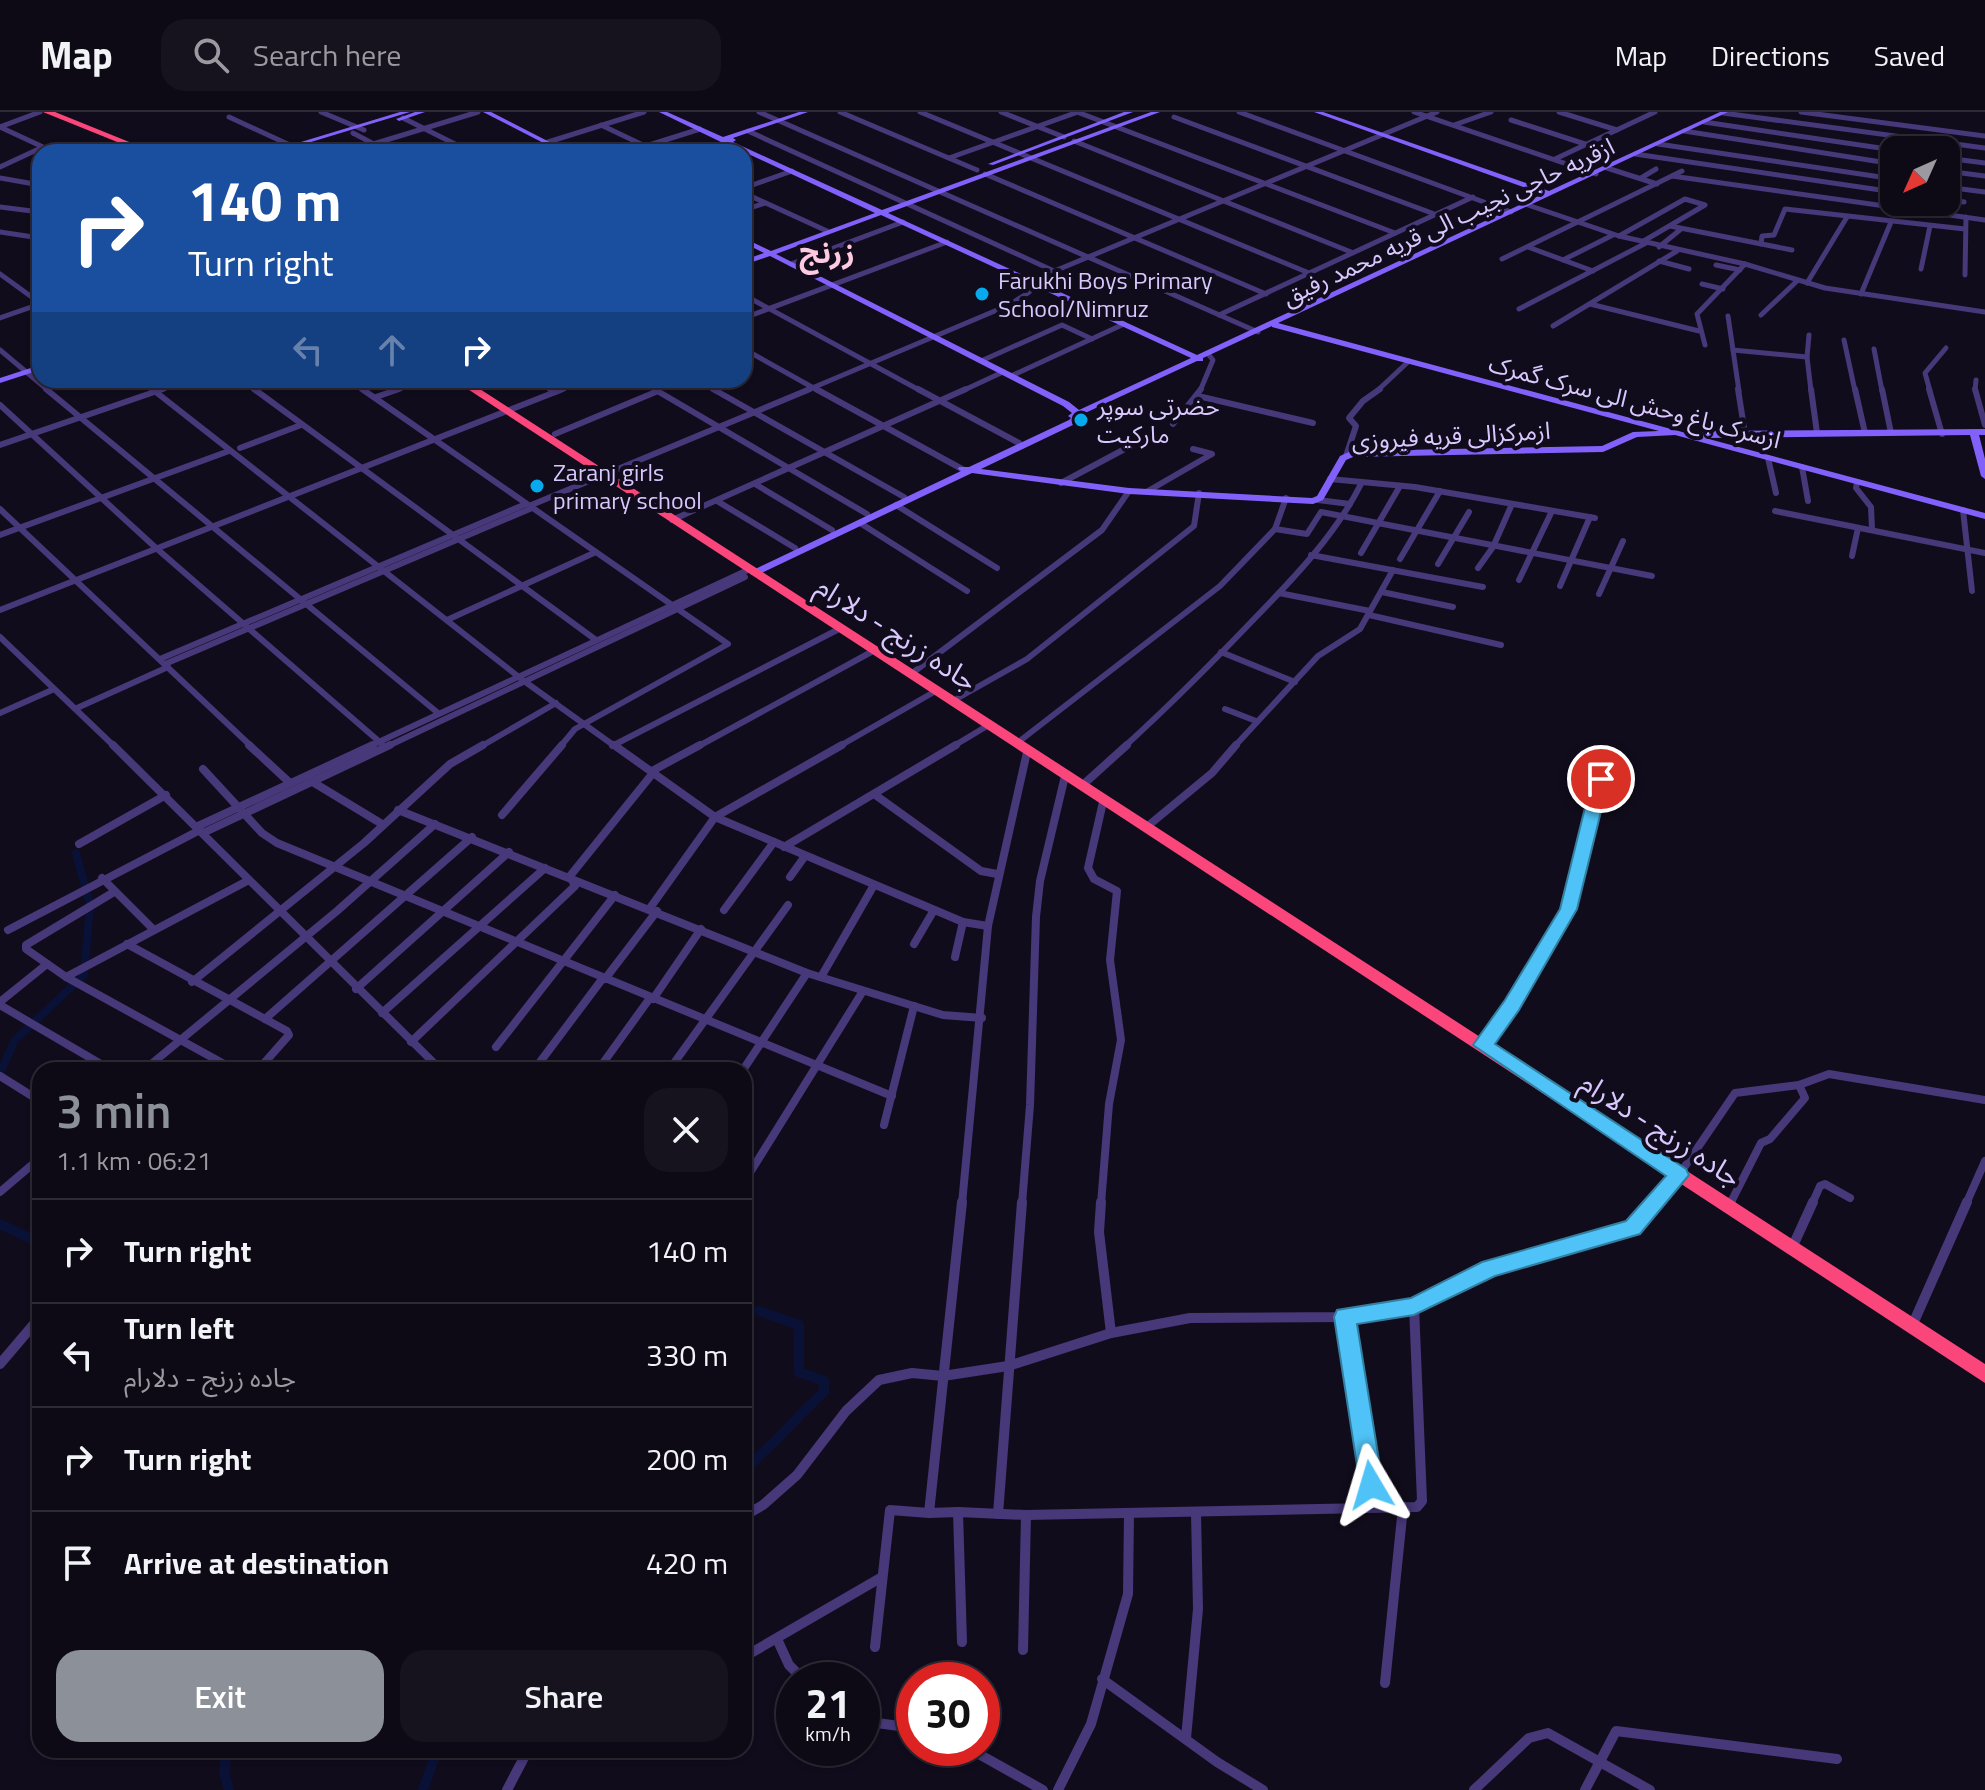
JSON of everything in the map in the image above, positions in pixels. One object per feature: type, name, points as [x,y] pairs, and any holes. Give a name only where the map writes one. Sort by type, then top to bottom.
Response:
[{"type":"highway","points":[[47,112],[129,144]]},
{"type":"highway","points":[[57,112],[138,144]]},
{"type":"highway","name":"جاده زرنج - دلارام","points":[[473,388],[555,434],[608,474]]},
{"type":"highway","name":"جاده زرنج - دلارام","points":[[481,388],[608,474],[958,698],[1103,802],[1483,1045],[1985,1375]]},
{"type":"highway","name":"جاده زرنج - دلارام","points":[[756,569],[934,692],[1086,782],[1279,908],[1305,930]]},
{"type":"main road","points":[[313,144],[422,112]]},
{"type":"main road","points":[[479,112],[544,143]]},
{"type":"main road","points":[[662,112],[738,144]]},
{"type":"main road","points":[[673,112],[737,144]]},
{"type":"main road","points":[[727,139],[799,112]]},
{"type":"main road","points":[[716,144],[805,112]]},
{"type":"main road","points":[[981,172],[1017,153],[1130,112]]},
{"type":"main road","points":[[752,258],[981,172],[1030,158],[1157,112]]},
{"type":"main road","points":[[1317,112],[1549,194]]},
{"type":"main road","points":[[1339,112],[1559,190]]},
{"type":"main road","name":"ازقریه حاجی نجیب الی قریه محمد رفیق","points":[[1075,416],[1275,325],[1724,112]]},
{"type":"main road","points":[[752,150],[1124,324],[1205,357]]},
{"type":"main road","points":[[752,151],[1205,357]]},
{"type":"main road","points":[[752,247],[1004,374]]},
{"type":"main road","points":[[765,254],[791,264],[827,285]]},
{"type":"main road","name":"ازسرک باغ وحش الی سرک گمرک","points":[[1275,325],[1985,516]]},
{"type":"main road","points":[[930,338],[981,361],[1075,416]]},
{"type":"main road","points":[[0,381],[32,370]]},
{"type":"main road","points":[[756,569],[860,523],[1075,416]]},
{"type":"main road","points":[[756,569],[832,530],[1072,422],[1075,416]]},
{"type":"main road","points":[[1974,432],[1985,476]]},
{"type":"main road","points":[[1699,440],[1703,434],[1985,432]]},
{"type":"main road","name":"ازمرکزالی قریه فیروزی","points":[[1318,500],[1346,456],[1603,449],[1636,434],[1674,433]]},
{"type":"main road","points":[[966,470],[1129,491],[1318,500]]},
{"type":"street","points":[[0,127],[40,112]]},
{"type":"street","points":[[321,112],[358,130],[374,144],[479,112]]},
{"type":"street","points":[[541,144],[644,112]]},
{"type":"street","points":[[759,112],[1258,332]]},
{"type":"street","points":[[840,112],[1266,294]]},
{"type":"street","points":[[920,112],[1309,273]]},
{"type":"street","points":[[1001,112],[1064,137]]},
{"type":"street","points":[[949,158],[1078,112],[1395,233]]},
{"type":"street","points":[[1239,112],[1511,212]]},
{"type":"street","points":[[1414,112],[1596,174]]},
{"type":"street","points":[[248,625],[306,605],[455,537],[1009,305],[1054,271],[1437,112]]},
{"type":"street","points":[[1453,125],[1491,112]]},
{"type":"street","points":[[1559,112],[1617,130]]},
{"type":"street","points":[[1554,159],[1655,112]]},
{"type":"street","points":[[1724,112],[1985,148]]},
{"type":"street","points":[[1801,112],[1985,136]]},
{"type":"street","points":[[405,115],[456,144]]},
{"type":"street","points":[[229,117],[291,144]]},
{"type":"street","points":[[1174,117],[1437,215]]},
{"type":"street","points":[[1511,120],[1586,144]]},
{"type":"street","points":[[1704,122],[1880,148]]},
{"type":"street","points":[[601,125],[642,144]]},
{"type":"street","points":[[0,127],[37,144]]},
{"type":"street","points":[[652,144],[700,129]]},
{"type":"street","points":[[748,131],[1054,271]]},
{"type":"street","points":[[1684,131],[1880,162]]},
{"type":"street","points":[[1074,141],[1351,252]]},
{"type":"street","points":[[1658,144],[1880,177]]},
{"type":"street","points":[[0,167],[32,152]]},
{"type":"street","points":[[1635,154],[1880,190]]},
{"type":"street","points":[[1960,160],[1985,163]]},
{"type":"street","points":[[1607,168],[1657,184]]},
{"type":"street","points":[[1641,178],[1656,169]]},
{"type":"street","points":[[752,187],[792,171]]},
{"type":"street","points":[[1502,259],[1682,171]]},
{"type":"street","points":[[1960,173],[1985,176]]},
{"type":"street","points":[[1672,176],[1985,220]]},
{"type":"street","points":[[0,178],[32,184]]},
{"type":"street","points":[[1960,189],[1985,192]]},
{"type":"street","points":[[752,195],[825,230]]},
{"type":"street","points":[[1219,315],[1473,197]]},
{"type":"street","points":[[1519,309],[1593,271],[1705,205],[1685,199],[1563,260]]},
{"type":"street","points":[[1960,201],[1964,202]]},
{"type":"street","points":[[752,207],[765,203]]},
{"type":"street","points":[[1528,205],[1616,236],[1797,281],[1861,294],[1985,312]]},
{"type":"street","points":[[0,207],[32,211]]},
{"type":"street","points":[[1761,244],[1762,236],[1774,235],[1785,209],[1965,229]]},
{"type":"street","points":[[1807,283],[1847,217]]},
{"type":"street","points":[[1965,275],[1966,217]]},
{"type":"street","points":[[791,264],[903,222]]},
{"type":"street","points":[[1861,294],[1891,222]]},
{"type":"street","points":[[1670,226],[1792,250]]},
{"type":"street","points":[[1921,269],[1930,226]]},
{"type":"street","points":[[1659,247],[1681,229]]},
{"type":"street","points":[[0,232],[32,236]]},
{"type":"street","points":[[752,315],[947,242]]},
{"type":"street","points":[[1528,247],[1593,271]]},
{"type":"street","points":[[1553,326],[1677,251]]},
{"type":"street","points":[[1659,261],[1689,269]]},
{"type":"street","points":[[1716,265],[1743,267]]},
{"type":"street","points":[[1705,345],[1697,314],[1743,267]]},
{"type":"street","points":[[0,274],[32,297]]},
{"type":"street","points":[[1761,315],[1797,281]]},
{"type":"street","points":[[1702,284],[1723,289]]},
{"type":"street","points":[[752,299],[1019,443]]},
{"type":"street","points":[[1590,304],[1699,331]]},
{"type":"street","points":[[0,318],[32,306]]},
{"type":"street","points":[[1728,316],[1745,434]]},
{"type":"street","points":[[676,518],[1124,324]]},
{"type":"street","points":[[981,361],[1062,325],[1092,339]]},
{"type":"street","points":[[1809,335],[1807,352],[1817,433]]},
{"type":"street","points":[[1844,340],[1865,433]]},
{"type":"street","points":[[1942,434],[1925,375],[1946,348]]},
{"type":"street","points":[[1874,349],[1891,433]]},
{"type":"street","points":[[0,350],[32,377]]},
{"type":"street","points":[[1733,350],[1807,352]]},
{"type":"street","points":[[752,354],[966,470]]},
{"type":"street","points":[[1173,424],[1198,396],[1213,360],[1205,357]]},
{"type":"street","points":[[1346,456],[1356,426],[1349,418],[1359,401],[1394,381],[1409,361]]},
{"type":"street","points":[[1976,380],[1975,394],[1985,425]]},
{"type":"street","points":[[46,388],[438,713]]},
{"type":"street","points":[[152,388],[521,678],[715,817],[963,922],[988,926]]},
{"type":"street","points":[[0,445],[165,388]]},
{"type":"street","points":[[252,388],[596,640]]},
{"type":"street","points":[[362,388],[672,608],[728,644],[582,724],[502,815]]},
{"type":"street","points":[[376,397],[401,388]]},
{"type":"street","points":[[549,388],[555,392]]},
{"type":"street","points":[[0,610],[565,388]]},
{"type":"street","points":[[653,388],[867,514]]},
{"type":"street","points":[[712,388],[904,497]]},
{"type":"street","points":[[555,434],[658,391]]},
{"type":"street","points":[[1198,396],[1313,423]]},
{"type":"street","points":[[0,405],[156,548],[382,744]]},
{"type":"street","points":[[240,448],[301,425]]},
{"type":"street","points":[[1061,483],[1149,436]]},
{"type":"street","points":[[1148,491],[1212,454],[1193,449]]},
{"type":"street","points":[[0,535],[229,451]]},
{"type":"street","points":[[1768,458],[1776,493]]},
{"type":"street","points":[[1802,467],[1808,501]]},
{"type":"street","points":[[1330,479],[1440,491],[1592,518],[1560,586]]},
{"type":"street","points":[[1857,482],[1857,490],[1871,507],[1872,529]]},
{"type":"street","points":[[755,484],[832,530]]},
{"type":"street","points":[[1086,782],[1183,693],[1279,593],[1339,519],[1361,484]]},
{"type":"street","points":[[1361,553],[1400,486]]},
{"type":"street","points":[[915,671],[1102,530],[1129,491]]},
{"type":"street","points":[[1400,559],[1440,491]]},
{"type":"street","points":[[958,698],[1027,659],[1194,526],[1199,493]]},
{"type":"street","points":[[929,1513],[982,1018],[988,926],[1024,746],[1220,586],[1275,529],[1286,498]]},
{"type":"street","points":[[1318,500],[1350,504]]},
{"type":"street","points":[[717,501],[795,548]]},
{"type":"street","points":[[1478,568],[1493,547],[1512,504]]},
{"type":"street","points":[[896,505],[997,568]]},
{"type":"street","points":[[0,509],[290,783]]},
{"type":"street","points":[[1963,510],[1972,591]]},
{"type":"street","points":[[1519,580],[1552,511]]},
{"type":"street","points":[[1775,511],[1985,553]]},
{"type":"street","points":[[1275,529],[1307,534],[1321,512],[1339,519],[1652,576]]},
{"type":"street","points":[[1438,564],[1469,512]]},
{"type":"street","points":[[860,523],[967,591]]},
{"type":"street","points":[[1852,556],[1858,528]]},
{"type":"street","points":[[1599,594],[1623,541]]},
{"type":"street","points":[[447,620],[596,552]]},
{"type":"street","points":[[1311,555],[1483,587]]},
{"type":"street","points":[[8,930],[102,878],[241,810],[756,569]]},
{"type":"street","points":[[77,708],[299,599],[380,570]]},
{"type":"street","points":[[1149,825],[1212,773],[1318,656],[1360,629],[1393,570]]},
{"type":"street","points":[[1382,592],[1453,607]]},
{"type":"street","points":[[1279,593],[1501,645]]},
{"type":"street","points":[[382,744],[438,713],[672,608]]},
{"type":"street","points":[[612,746],[839,629]]},
{"type":"street","points":[[0,637],[52,690],[77,708],[166,795],[430,1062]]},
{"type":"street","points":[[570,876],[653,772],[875,650]]},
{"type":"street","points":[[1221,652],[1295,682]]},
{"type":"street","points":[[0,713],[52,690]]},
{"type":"street","points":[[540,1062],[604,979],[653,910],[704,828],[715,817],[934,692]]},
{"type":"street","points":[[192,982],[336,865],[450,764],[556,703]]},
{"type":"street","points":[[1225,709],[1256,721]]},
{"type":"street","points":[[784,847],[987,726]]},
{"type":"street","points":[[203,769],[277,843],[892,1096]]},
{"type":"street","points":[[998,1514],[1030,1105],[1039,893],[1065,776]]},
{"type":"street","points":[[241,810],[290,783],[308,778],[382,824]]},
{"type":"street","points":[[1483,1045],[1512,1005],[1569,909],[1601,779]]},
{"type":"street","points":[[874,794],[981,871],[997,874]]},
{"type":"street","points":[[79,844],[166,795]]},
{"type":"street","points":[[1103,802],[1088,868],[1094,879],[1117,891],[1110,960],[1121,1040],[1109,1104],[1099,1232],[1111,1333]]},
{"type":"street","points":[[398,810],[807,973],[943,1015],[982,1018]]},
{"type":"street","points":[[153,1062],[435,824]]},
{"type":"street","points":[[265,1019],[472,837]]},
{"type":"street","points":[[724,910],[774,842]]},
{"type":"street","points":[[356,989],[509,852]]},
{"type":"street","points":[[790,877],[805,856]]},
{"type":"street","points":[[382,1013],[545,868]]},
{"type":"street","points":[[411,1042],[575,886],[570,876]]},
{"type":"street","points":[[102,878],[154,930]]},
{"type":"street","points":[[66,977],[249,880]]},
{"type":"street","points":[[821,977],[874,885]]},
{"type":"street","points":[[114,892],[26,945],[26,949],[66,977],[221,1062]]},
{"type":"street","points":[[496,1047],[615,895]]},
{"type":"street","points":[[675,1062],[788,905]]},
{"type":"street","points":[[914,944],[934,910]]},
{"type":"street","points":[[955,957],[963,922]]},
{"type":"street","points":[[604,1062],[701,929]]},
{"type":"street","points":[[127,944],[289,1035],[265,1062]]},
{"type":"street","points":[[47,964],[0,1003],[98,1062]]},
{"type":"street","points":[[748,1062],[807,973]]},
{"type":"street","points":[[752,1169],[863,991]]},
{"type":"street","points":[[884,1125],[914,1006]]},
{"type":"street","points":[[752,1511],[797,1475],[846,1411],[879,1380],[912,1373],[943,1376],[1008,1366],[1111,1333],[1190,1318],[1345,1317],[1414,1306],[1490,1269],[1633,1228],[1679,1175],[1730,1095],[1799,1085],[1829,1074],[1985,1100]]},
{"type":"street","points":[[0,1076],[32,1096]]},
{"type":"street","points":[[1729,1207],[1761,1143],[1770,1139],[1805,1098],[1799,1085]]},
{"type":"street","points":[[1912,1327],[1985,1161]]},
{"type":"street","points":[[0,1192],[32,1165]]},
{"type":"street","points":[[1792,1248],[1820,1186],[1825,1184],[1850,1198]]},
{"type":"street","points":[[875,1647],[890,1510],[1026,1515],[1417,1507],[1422,1501],[1414,1306]]},
{"type":"street","points":[[1345,1317],[1369,1462],[1373,1507]]},
{"type":"street","points":[[0,1364],[32,1326]]},
{"type":"street","points":[[1385,1683],[1403,1507]]},
{"type":"street","points":[[958,1512],[962,1642]]},
{"type":"street","points":[[1058,1790],[1091,1724],[1128,1594],[1129,1513]]},
{"type":"street","points":[[1186,1738],[1198,1609],[1196,1513]]},
{"type":"street","points":[[1023,1650],[1026,1515]]},
{"type":"street","points":[[752,1653],[882,1577]]},
{"type":"street","points":[[777,1639],[788,1662]]},
{"type":"street","points":[[1102,1679],[1217,1762],[1263,1790]]},
{"type":"street","points":[[1585,1790],[1616,1731],[1837,1759]]},
{"type":"street","points":[[1474,1790],[1529,1738],[1548,1733],[1571,1743],[1598,1762],[1650,1790]]},
{"type":"street","points":[[507,1790],[524,1758]]},
{"type":"street","points":[[1000,1766],[1043,1790]]},
{"type":"waterway","points":[[0,1073],[15,1040],[84,975],[90,905],[76,853]]},
{"type":"waterway","points":[[0,1224],[32,1239]]},
{"type":"waterway","points":[[752,1462],[824,1392],[824,1381],[799,1372],[799,1325],[759,1311]]},
{"type":"waterway","points":[[226,1758],[224,1772],[229,1790]]},
{"type":"waterway","points":[[423,1790],[434,1758]]},
{"type":"place","name":"Farukhi Boys Primary School/Nimruz","points":[[982,294]]},
{"type":"place","name":"حضرتی سوپر مارکیت","points":[[1081,420]]},
{"type":"place","name":"Zaranj girls primary school","points":[[537,486]]},
{"type":"district","name":"زرنج","points":[[827,252]]},
{"type":"route","points":[[1371,1485],[1345,1317],[1414,1306],[1490,1269],[1633,1228],[1679,1175],[1483,1045],[1512,1005],[1569,909],[1601,779]]}]
